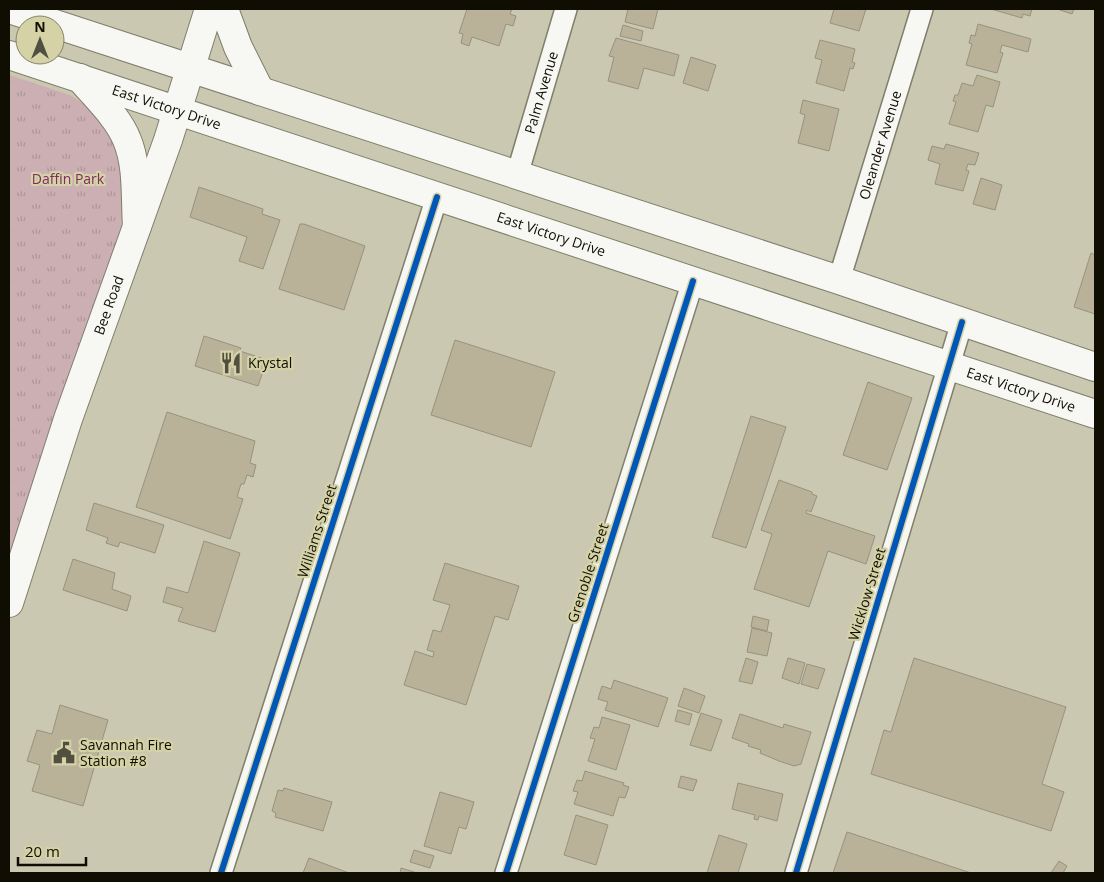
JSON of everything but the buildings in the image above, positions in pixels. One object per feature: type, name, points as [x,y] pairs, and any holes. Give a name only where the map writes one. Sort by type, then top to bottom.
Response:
[{"type":"main road","points":[[9,9],[839,280],[1095,367]]},
{"type":"main road","name":"Bee Road","points":[[9,603],[68,419],[177,110],[209,9]]},
{"type":"main road","points":[[224,9],[238,47],[260,91]]},
{"type":"main road","name":"East Victory Drive","points":[[9,55],[1095,414]]},
{"type":"main road","points":[[80,78],[110,114],[127,140],[132,162],[137,226]]},
{"type":"street","name":"Palm Avenue","points":[[517,175],[566,9]]},
{"type":"street","name":"Oleander Avenue","points":[[839,280],[922,9]]},
{"type":"street","name":"Williams Street","points":[[221,873],[436,197]]},
{"type":"street","name":"Grenoble Street","points":[[506,873],[693,281]]},
{"type":"street","name":"Wicklow Street","points":[[796,873],[962,322]]},
{"type":"green space","name":"Daffin Park","points":[[9,75],[70,95],[101,115],[113,129],[128,182],[115,266],[9,563]]},
{"type":"cycle path","points":[[221,873],[437,197]]},
{"type":"cycle path","points":[[506,873],[693,281]]},
{"type":"cycle path","points":[[796,873],[962,322]]},
{"type":"place","name":"Krystal","points":[[231,363]]},
{"type":"place","name":"Savannah Fire Station #8","points":[[64,753]]}]
